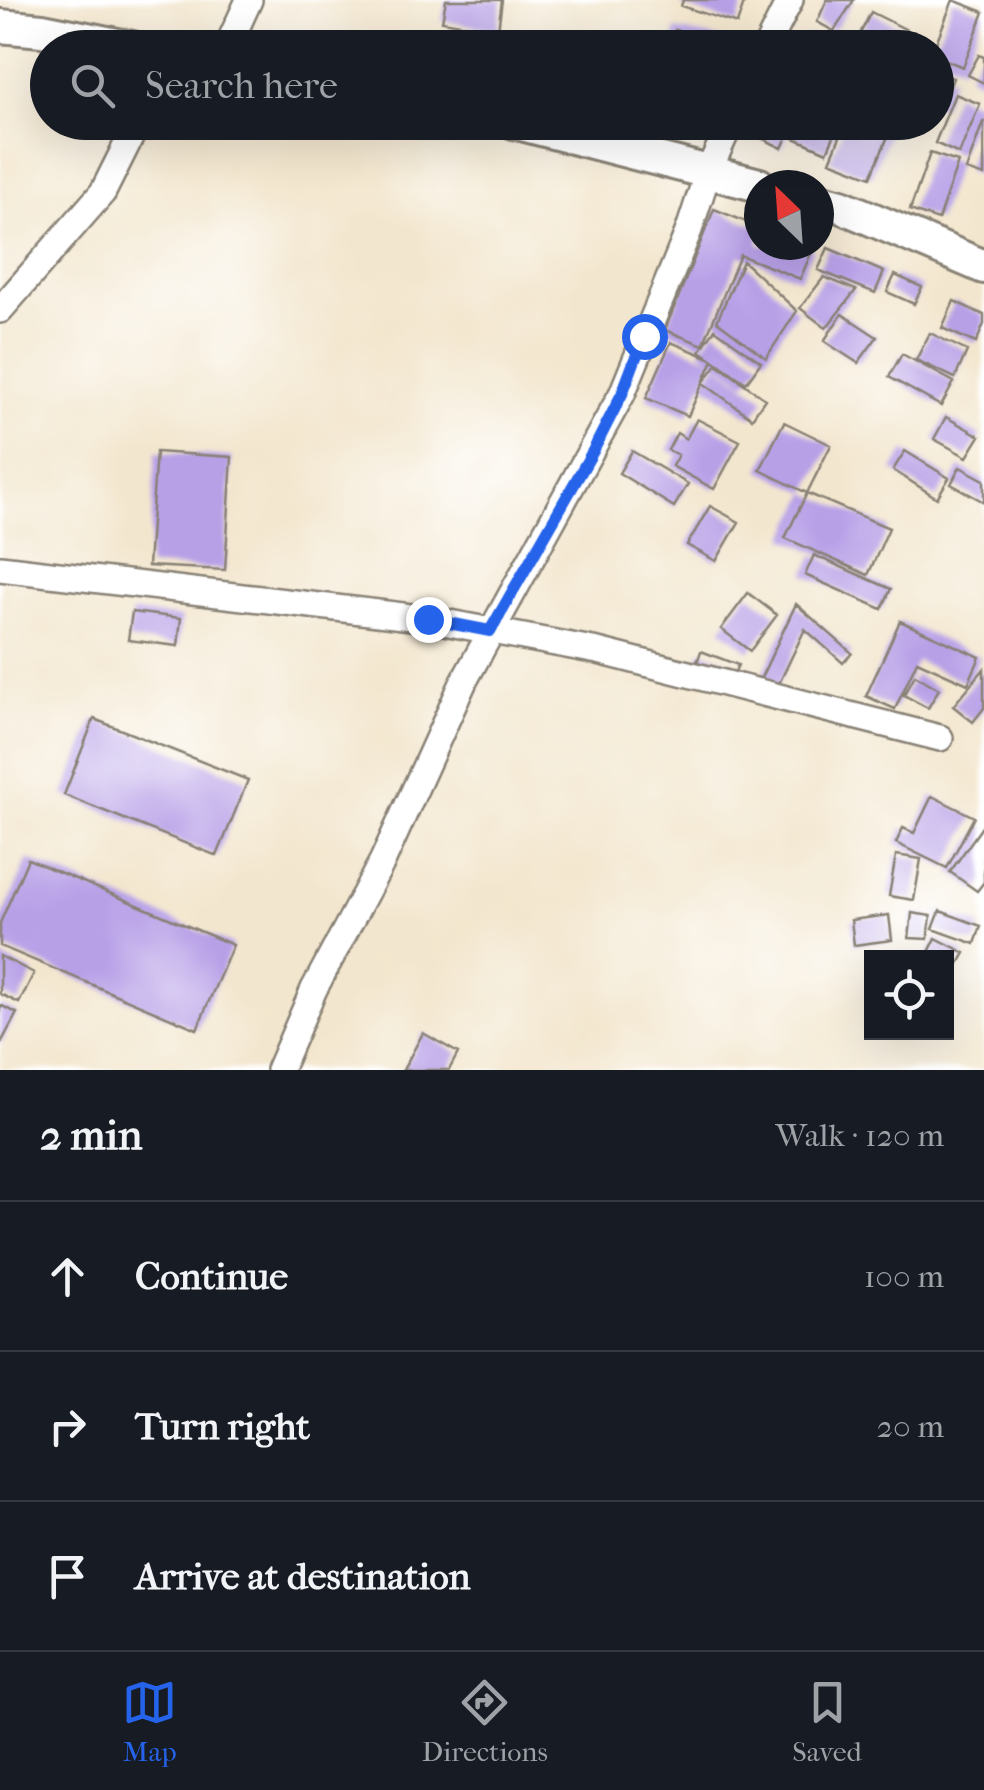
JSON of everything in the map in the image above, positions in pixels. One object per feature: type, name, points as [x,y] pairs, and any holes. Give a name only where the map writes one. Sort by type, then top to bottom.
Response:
[{"type":"main road","points":[[0,26],[42,30]]},
{"type":"main road","points":[[584,140],[744,181]]},
{"type":"main road","points":[[834,204],[984,266]]},
{"type":"street","points":[[234,30],[248,0]]},
{"type":"street","points":[[775,30],[790,0]]},
{"type":"street","points":[[0,310],[103,192],[129,140]]},
{"type":"street","points":[[279,1070],[314,989],[383,860],[427,757],[490,631],[622,394],[723,140]]},
{"type":"street","points":[[0,568],[428,619],[598,652],[940,738]]},
{"type":"building","points":[[446,0],[502,0],[498,30],[442,21]]},
{"type":"building","points":[[683,0],[744,3],[737,24],[681,6]]},
{"type":"building","points":[[827,0],[854,0],[835,30],[817,22]]},
{"type":"building","points":[[953,0],[984,12],[963,67],[954,63],[954,30],[941,30]]},
{"type":"building","points":[[871,12],[907,30],[862,30]]},
{"type":"building","points":[[979,55],[984,57],[984,83],[968,75]]},
{"type":"building","points":[[954,96],[980,104],[959,154],[935,143],[954,140]]},
{"type":"building","points":[[984,122],[984,176],[966,170]]},
{"type":"building","points":[[765,140],[786,140],[782,148]]},
{"type":"building","points":[[799,140],[832,140],[827,152]]},
{"type":"building","points":[[839,140],[886,140],[871,177],[830,161]]},
{"type":"building","points":[[930,153],[958,162],[938,220],[910,210]]},
{"type":"building","points":[[714,209],[744,221],[744,257],[740,255],[703,345],[665,330]]},
{"type":"building","points":[[834,251],[884,272],[875,293],[818,270],[823,260],[834,260]]},
{"type":"building","points":[[752,260],[808,260],[800,279]]},
{"type":"building","points":[[743,261],[797,311],[766,358],[717,321]]},
{"type":"building","points":[[895,275],[922,287],[914,304],[887,292]]},
{"type":"building","points":[[824,277],[856,290],[826,328],[800,308]]},
{"type":"building","points":[[954,301],[984,315],[976,343],[942,328]]},
{"type":"building","points":[[842,314],[877,337],[858,363],[824,341]]},
{"type":"building","points":[[715,329],[761,362],[746,383],[713,360],[688,416],[646,398],[671,342],[712,359],[700,351]]},
{"type":"building","points":[[930,333],[967,351],[955,378],[916,360]]},
{"type":"building","points":[[902,354],[954,382],[941,406],[889,377]]},
{"type":"building","points":[[717,364],[765,399],[752,418],[703,383]]},
{"type":"building","points":[[946,417],[980,436],[967,457],[934,439]]},
{"type":"building","points":[[697,419],[740,441],[714,489],[672,466],[678,455],[668,450],[677,433],[686,439]]},
{"type":"building","points":[[784,422],[831,445],[807,493],[760,470]]},
{"type":"building","points":[[632,451],[688,484],[674,507],[619,473]]},
{"type":"building","points":[[905,451],[949,478],[937,498],[893,470]]},
{"type":"building","points":[[156,452],[232,457],[225,570],[148,566]]},
{"type":"building","points":[[960,467],[984,480],[984,502],[951,484]]},
{"type":"building","points":[[807,493],[889,528],[868,575],[785,538]]},
{"type":"building","points":[[710,506],[739,522],[716,561],[687,545]]},
{"type":"building","points":[[814,555],[891,589],[882,609],[805,575]]},
{"type":"building","points":[[748,593],[777,615],[750,651],[721,629]]},
{"type":"building","points":[[796,604],[852,653],[843,663],[805,629],[775,692],[758,684]]},
{"type":"building","points":[[132,612],[181,618],[178,646],[128,640]]},
{"type":"building","points":[[900,621],[980,657],[968,684],[917,661],[895,709],[866,696]]},
{"type":"building","points":[[701,651],[738,665],[731,681],[695,668]]},
{"type":"building","points":[[984,669],[984,708],[973,722],[953,706]]},
{"type":"building","points":[[915,675],[939,689],[928,708],[904,695]]},
{"type":"building","points":[[94,719],[248,780],[217,856],[64,795]]},
{"type":"building","points":[[932,796],[974,817],[947,868],[896,843],[903,828],[914,833]]},
{"type":"building","points":[[984,824],[984,882],[977,891],[950,872]]},
{"type":"building","points":[[896,855],[921,859],[914,900],[889,896]]},
{"type":"building","points":[[28,859],[233,945],[197,1029],[0,946],[0,923]]},
{"type":"building","points":[[940,911],[981,926],[975,944],[933,929]]},
{"type":"building","points":[[912,913],[931,916],[928,939],[909,938]]},
{"type":"building","points":[[889,915],[892,940],[854,945],[851,920]]},
{"type":"building","points":[[936,938],[965,953],[954,972],[954,950],[930,950]]},
{"type":"building","points":[[0,956],[34,973],[19,1003],[0,994]]},
{"type":"building","points":[[0,1005],[17,1013],[0,1045]]},
{"type":"building","points":[[423,1033],[458,1053],[449,1070],[403,1070]]},
{"type":"route","points":[[428,619],[490,631],[593,451],[622,394],[644,336]]}]
